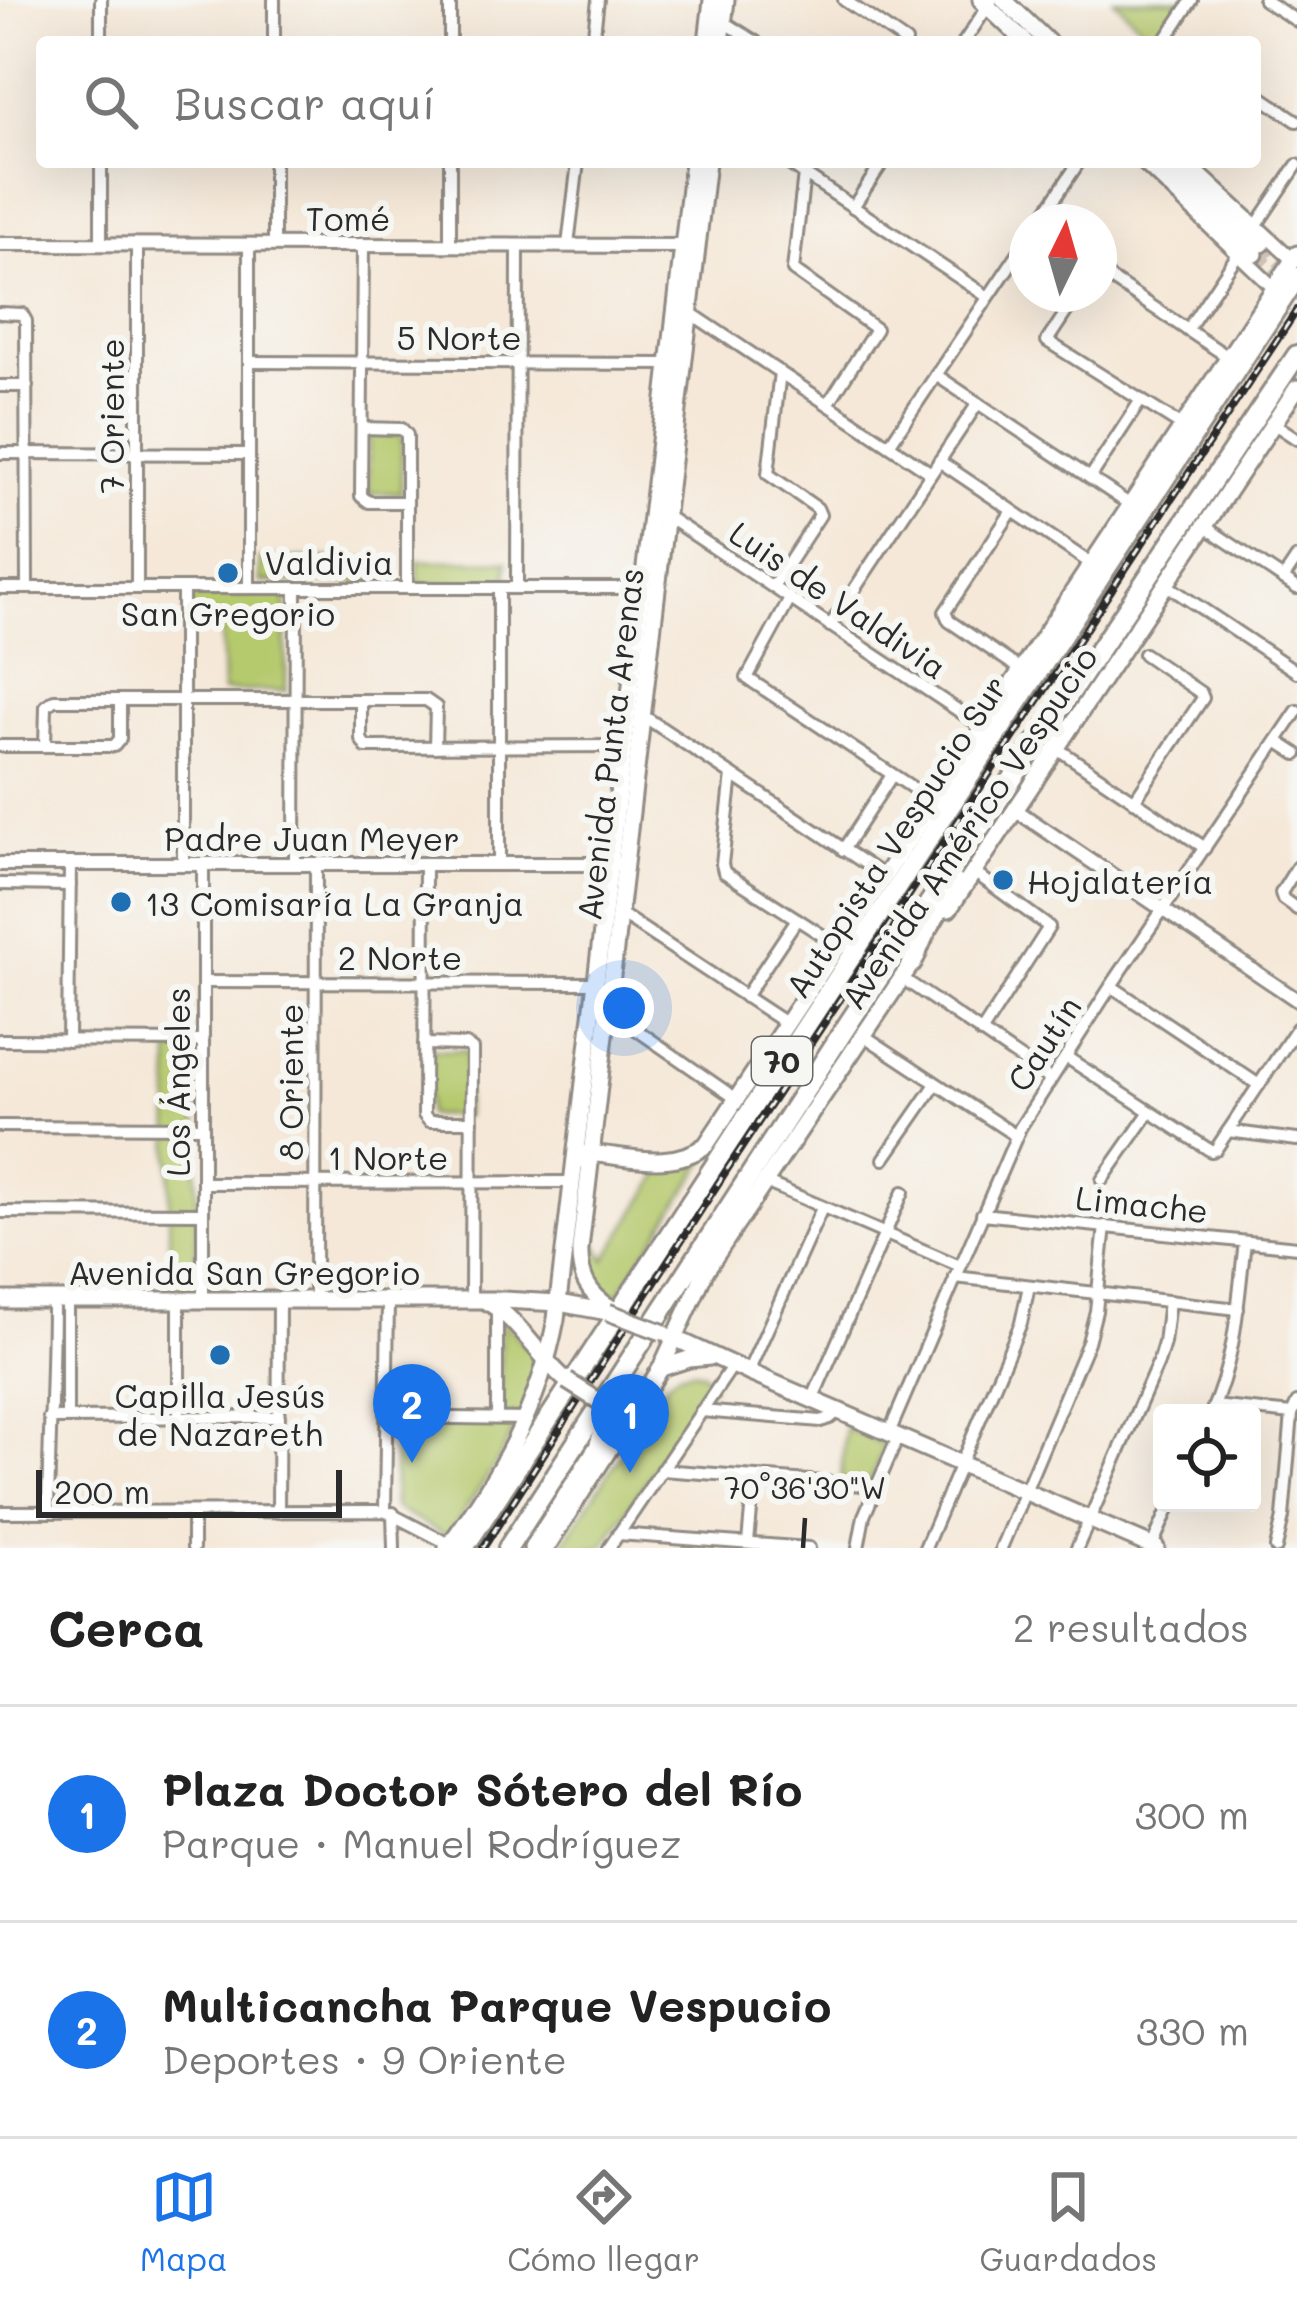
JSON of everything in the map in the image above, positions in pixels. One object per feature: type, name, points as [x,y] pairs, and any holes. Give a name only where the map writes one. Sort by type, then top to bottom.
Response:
[{"type":"highway","name":"Autopista Vespucio Sur","points":[[453,1547],[1086,601],[1295,264]]},
{"type":"highway","name":"Autopista Vespucio Sur","points":[[508,1548],[730,1203],[1297,356]]},
{"type":"highway","points":[[929,809],[950,786],[1052,638],[1086,601]]},
{"type":"highway","points":[[907,970],[992,808]]},
{"type":"main road","points":[[708,36],[712,0]]},
{"type":"main road","points":[[722,36],[726,0]]},
{"type":"main road","points":[[1000,6],[1021,36]]},
{"type":"main road","points":[[1000,6],[1040,36]]},
{"type":"main road","name":"Avenida Punta Arenas","points":[[614,1312],[591,1292],[580,1262],[619,913],[625,746],[665,516],[689,312],[693,168]]},
{"type":"main road","name":"Avenida Punta Arenas","points":[[559,1303],[598,983],[642,715],[669,364],[706,168]]},
{"type":"main road","points":[[1162,168],[1251,250]]},
{"type":"main road","points":[[1178,168],[1251,250]]},
{"type":"main road","name":"Avenida Américo Vespucio","points":[[591,1154],[661,1161],[686,1157],[711,1140],[1129,504],[1274,288],[1295,264]]},
{"type":"main road","name":"Avenida Américo Vespucio","points":[[546,1548],[661,1368],[669,1336],[706,1270],[1297,388]]},
{"type":"main road","points":[[575,1163],[591,1154]]},
{"type":"main road","name":"Avenida San Gregorio","points":[[0,1300],[508,1300],[614,1312],[1153,1547]]},
{"type":"main road","points":[[485,1303],[546,1363],[605,1411],[634,1410]]},
{"type":"main road","points":[[453,1547],[527,1419],[559,1303]]},
{"type":"main road","points":[[661,1368],[689,1359],[732,1365]]},
{"type":"main road","points":[[532,1548],[600,1443],[605,1411]]},
{"type":"street","points":[[101,0],[101,36]]},
{"type":"street","points":[[274,0],[274,36]]},
{"type":"street","points":[[450,0],[450,36]]},
{"type":"street","points":[[593,36],[598,0]]},
{"type":"street","points":[[844,0],[897,36]]},
{"type":"street","points":[[1173,36],[1192,0]]},
{"type":"street","points":[[1264,0],[1297,21]]},
{"type":"street","points":[[970,36],[1000,6]]},
{"type":"street","points":[[723,21],[747,36]]},
{"type":"street","points":[[1261,97],[1297,121]]},
{"type":"street","points":[[1256,226],[1297,165]]},
{"type":"street","points":[[101,168],[101,244]]},
{"type":"street","points":[[274,168],[274,244]]},
{"type":"street","points":[[450,168],[450,244]]},
{"type":"street","points":[[568,245],[577,168]]},
{"type":"street","points":[[795,168],[988,297]]},
{"type":"street","points":[[853,207],[880,168]]},
{"type":"street","points":[[1051,204],[1075,168]]},
{"type":"street","points":[[1149,168],[1251,250],[1274,288]]},
{"type":"street","points":[[1193,168],[1295,264]]},
{"type":"street","points":[[804,174],[793,265],[796,274],[876,329],[828,404]]},
{"type":"street","name":"Tomé","points":[[0,244],[690,246]]},
{"type":"street","name":"7 Oriente","points":[[136,588],[137,244]]},
{"type":"street","points":[[249,588],[250,244]]},
{"type":"street","points":[[363,244],[363,499],[407,502]]},
{"type":"street","points":[[517,589],[518,245]]},
{"type":"street","points":[[1187,329],[1251,250]]},
{"type":"street","points":[[889,445],[1009,266]]},
{"type":"street","points":[[1117,283],[1228,357]]},
{"type":"street","points":[[689,312],[931,473]]},
{"type":"street","points":[[1066,312],[1047,341],[1182,426]]},
{"type":"street","points":[[0,313],[26,318],[27,588]]},
{"type":"street","name":"5 Norte","points":[[249,362],[669,364]]},
{"type":"street","points":[[773,587],[820,512],[767,471],[780,372]]},
{"type":"street","points":[[936,375],[1129,504]]},
{"type":"street","points":[[0,386],[27,386]]},
{"type":"street","points":[[1090,478],[1141,400]]},
{"type":"street","points":[[830,626],[978,403]]},
{"type":"street","points":[[1273,423],[1297,440]]},
{"type":"street","points":[[362,428],[406,433],[407,589]]},
{"type":"street","points":[[0,453],[249,454]]},
{"type":"street","points":[[939,461],[1090,563]]},
{"type":"street","points":[[1012,511],[946,610],[949,621],[1020,669]]},
{"type":"street","name":"Luis de Valdivia","points":[[665,516],[983,727]]},
{"type":"street","points":[[1204,526],[1297,588]]},
{"type":"street","points":[[1283,579],[1297,558]]},
{"type":"street","points":[[1166,584],[1297,672]]},
{"type":"street","name":"Valdivia","points":[[0,587],[650,588]]},
{"type":"street","points":[[183,588],[183,864]]},
{"type":"street","points":[[295,864],[296,588]]},
{"type":"street","points":[[499,589],[499,864]]},
{"type":"street","points":[[790,599],[747,678],[892,775],[929,809]]},
{"type":"street","points":[[1134,801],[1203,696],[1144,655]]},
{"type":"street","points":[[45,746],[46,706],[51,700],[361,700],[431,701],[436,709],[436,747]]},
{"type":"street","points":[[0,746],[115,746],[120,739],[120,700]]},
{"type":"street","points":[[361,700],[363,746],[625,746]]},
{"type":"street","name":"Cautín","points":[[858,1548],[893,1435],[1016,1136],[1297,711]]},
{"type":"street","points":[[642,715],[884,876]]},
{"type":"street","points":[[1277,741],[1297,754]]},
{"type":"street","points":[[1058,749],[1205,848]]},
{"type":"street","points":[[843,850],[892,775]]},
{"type":"street","points":[[733,776],[722,864],[726,874],[839,946]]},
{"type":"street","points":[[1017,811],[1297,1000]]},
{"type":"street","name":"Padre Juan Meyer","points":[[0,864],[618,864]]},
{"type":"street","points":[[68,1041],[70,864]]},
{"type":"street","name":"Los Ángeles","points":[[202,1300],[203,864]]},
{"type":"street","name":"8 Oriente","points":[[315,1301],[316,864]]},
{"type":"street","points":[[424,864],[425,1118],[472,1121]]},
{"type":"street","points":[[1297,867],[1281,893],[1297,909]]},
{"type":"street","points":[[974,872],[1049,927],[980,1033]]},
{"type":"street","points":[[0,884],[70,885]]},
{"type":"street","points":[[619,913],[787,1024]]},
{"type":"street","points":[[745,997],[797,920]]},
{"type":"street","points":[[907,970],[980,1033],[1051,1079]]},
{"type":"street","name":"2 Norte","points":[[203,982],[598,983]]},
{"type":"street","points":[[1112,986],[1259,1085]]},
{"type":"street","points":[[608,1010],[738,1100]]},
{"type":"street","points":[[1066,1057],[1211,1151],[1297,1028]]},
{"type":"street","points":[[863,1035],[1016,1136]]},
{"type":"street","points":[[0,1040],[203,1041]]},
{"type":"street","points":[[424,1044],[470,1047],[471,1183],[497,1416]]},
{"type":"street","points":[[884,1159],[936,1084]]},
{"type":"street","points":[[1102,1180],[1149,1113]]},
{"type":"street","points":[[0,1126],[203,1126]]},
{"type":"street","points":[[1228,1131],[1297,1140]]},
{"type":"street","name":"1 Norte","points":[[203,1183],[573,1182]]},
{"type":"street","points":[[765,1182],[958,1272],[1028,1286],[1238,1309]]},
{"type":"street","points":[[812,1400],[903,1192]]},
{"type":"street","points":[[609,1548],[732,1365],[822,1208]]},
{"type":"street","points":[[0,1212],[203,1213]]},
{"type":"street","name":"Limache","points":[[982,1214],[1297,1247]]},
{"type":"street","points":[[1001,1548],[1088,1342],[1105,1226]]},
{"type":"street","points":[[1214,1404],[1232,1354],[1245,1242]]},
{"type":"street","points":[[925,1548],[1022,1324],[1028,1286]]},
{"type":"street","points":[[48,1512],[49,1418],[60,1300]]},
{"type":"street","points":[[60,1300],[67,1418]]},
{"type":"street","points":[[179,1300],[179,1417]]},
{"type":"street","points":[[278,1512],[279,1301]]},
{"type":"street","points":[[388,1301],[389,1512],[394,1548]]},
{"type":"street","points":[[1077,1548],[1158,1364],[1168,1301]]},
{"type":"street","points":[[1261,1408],[1294,1408],[1276,1548]]},
{"type":"street","points":[[701,1411],[815,1420],[826,1420],[838,1411]]},
{"type":"street","points":[[49,1418],[279,1417]]},
{"type":"street","points":[[387,1417],[527,1419]]},
{"type":"street","points":[[661,1470],[877,1486]]},
{"type":"street","points":[[748,1544],[754,1478]]},
{"type":"street","points":[[193,1511],[193,1548]]},
{"type":"street","points":[[0,1512],[389,1512],[453,1547]]},
{"type":"street","points":[[1153,1547],[1167,1512]]},
{"type":"street","points":[[618,1534],[717,1545],[808,1548]]},
{"type":"green space","points":[[1114,0],[1184,0],[1161,36],[1151,36]]},
{"type":"green space","points":[[372,435],[402,438],[401,493],[368,493]]},
{"type":"green space","points":[[260,559],[395,559],[395,582],[260,582]]},
{"type":"green space","points":[[418,561],[507,561],[507,584],[418,584]]},
{"type":"green space","points":[[191,595],[286,595],[286,691],[223,691],[221,616],[191,615]]},
{"type":"green space","points":[[170,1050],[197,1050],[196,1292],[169,1292]]},
{"type":"green space","points":[[428,1050],[467,1051],[465,1116],[427,1115]]},
{"type":"green space","points":[[713,1149],[616,1298],[596,1285],[588,1264],[592,1233],[605,1260],[663,1169],[683,1166]]},
{"type":"green space","points":[[500,1319],[539,1360],[523,1416],[501,1415]]},
{"type":"green space","points":[[693,1370],[702,1372],[712,1386],[602,1548],[560,1548],[670,1379]]},
{"type":"green space","points":[[398,1420],[517,1423],[450,1533],[445,1535],[394,1508],[394,1425]]},
{"type":"green space","points":[[845,1428],[885,1445],[870,1481],[841,1479]]},
{"type":"tunnel","points":[[1262,244],[1295,276]]},
{"type":"tunnel","points":[[1255,254],[1297,294]]},
{"type":"railway","points":[[483,1548],[726,1171],[1297,310]]},
{"type":"place","name":"San Gregorio","points":[[228,573]]},
{"type":"place","name":"Hojalatería","points":[[1003,880]]},
{"type":"place","name":"13 Comisaría La Granja","points":[[121,902]]},
{"type":"place","name":"Capilla Jesús de Nazareth","points":[[220,1355]]},
{"type":"place","name":"Multicancha Parque Vespucio","points":[[412,1463]]},
{"type":"place","name":"Plaza Doctor Sótero del Río","points":[[630,1473]]}]
